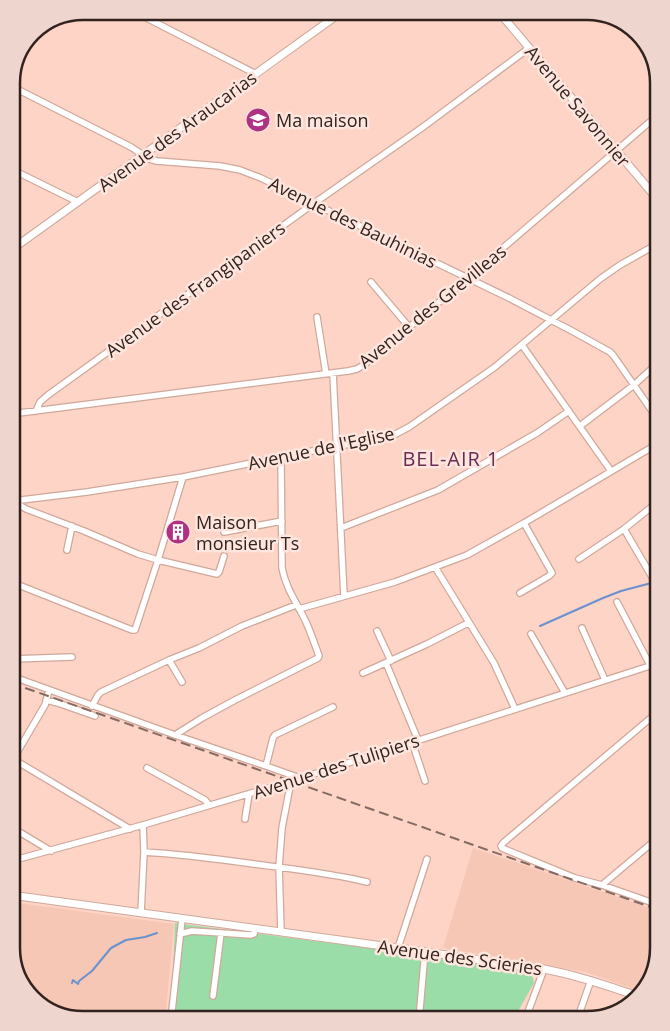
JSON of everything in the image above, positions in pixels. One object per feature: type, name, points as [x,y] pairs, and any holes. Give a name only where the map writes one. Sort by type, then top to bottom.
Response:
[{"type":"street","points":[[150,20],[256,74]]},
{"type":"street","name":"Avenue des Araucarias","points":[[20,244],[331,20]]},
{"type":"street","name":"Avenue Savonnier","points":[[506,20],[650,190]]},
{"type":"street","name":"Avenue des Frangipaniers","points":[[36,410],[40,402],[48,395],[423,127],[529,48]]},
{"type":"street","name":"Avenue des Bauhinias","points":[[20,91],[131,147],[149,159],[220,166],[240,170],[274,183],[313,204],[468,278],[610,352],[650,408]]},
{"type":"street","name":"Avenue des Grevilleas","points":[[20,413],[326,374],[361,367],[650,122]]},
{"type":"street","points":[[20,173],[78,202]]},
{"type":"street","name":"Avenue de l'Eglise","points":[[20,500],[183,477],[386,438],[397,434],[474,383],[600,279],[650,248]]},
{"type":"street","points":[[371,282],[409,327]]},
{"type":"street","points":[[317,317],[326,374]]},
{"type":"street","points":[[522,345],[611,471]]},
{"type":"street","points":[[580,426],[634,385],[650,370]]},
{"type":"street","points":[[333,373],[344,596]]},
{"type":"street","points":[[341,528],[438,490],[537,433],[569,412]]},
{"type":"street","points":[[92,706],[101,692],[199,648],[242,626],[297,607],[395,582],[478,550],[650,448]]},
{"type":"street","points":[[175,735],[235,700],[315,660],[318,656],[306,624],[288,590],[282,568],[281,457]]},
{"type":"street","points":[[20,586],[134,630],[158,560],[183,477]]},
{"type":"street","points":[[20,506],[158,560],[217,574],[224,556]]},
{"type":"street","points":[[579,559],[624,529],[650,508]]},
{"type":"street","points":[[224,532],[282,521]]},
{"type":"street","points":[[520,593],[552,573],[524,524]]},
{"type":"street","points":[[67,550],[72,526]]},
{"type":"street","points":[[624,529],[650,573]]},
{"type":"street","points":[[435,567],[494,663],[515,709]]},
{"type":"street","points":[[617,602],[650,665]]},
{"type":"street","points":[[363,673],[468,623]]},
{"type":"street","points":[[582,628],[606,680]]},
{"type":"street","points":[[377,631],[415,741],[425,781]]},
{"type":"street","points":[[531,634],[565,693]]},
{"type":"street","points":[[20,659],[72,657]]},
{"type":"street","points":[[169,660],[182,682]]},
{"type":"street","name":"Avenue des Tulipiers","points":[[20,859],[249,794],[650,665]]},
{"type":"street","points":[[20,679],[300,778]]},
{"type":"street","points":[[20,749],[30,733],[49,690]]},
{"type":"street","points":[[46,700],[95,716]]},
{"type":"street","points":[[266,766],[275,735],[333,707]]},
{"type":"street","points":[[650,719],[501,846],[575,878],[602,885],[650,902]]},
{"type":"street","points":[[20,766],[130,829]]},
{"type":"street","points":[[147,768],[205,800],[209,806]]},
{"type":"street","points":[[280,932],[279,867],[282,828],[291,781]]},
{"type":"street","points":[[245,819],[249,794]]},
{"type":"street","points":[[141,913],[144,825]]},
{"type":"street","points":[[20,833],[51,851]]},
{"type":"street","points":[[602,885],[650,845]]},
{"type":"street","points":[[144,852],[171,853],[279,867],[367,882]]},
{"type":"street","points":[[398,948],[427,859]]},
{"type":"street","name":"Avenue des Scieries","points":[[20,896],[544,969],[591,980],[631,994]]},
{"type":"street","points":[[172,1011],[182,919]]},
{"type":"street","points":[[180,934],[192,931],[251,935],[254,934],[255,928]]},
{"type":"street","points":[[213,996],[221,933]]},
{"type":"street","points":[[420,1011],[424,951]]},
{"type":"street","points":[[528,1011],[544,969]]},
{"type":"street","points":[[580,1011],[591,980]]},
{"type":"shaded area","points":[[473,848],[650,908],[648,964],[642,980],[634,990],[586,972],[443,948]]},
{"type":"shaded area","points":[[20,903],[174,924],[166,1011],[79,1011],[63,1008],[51,1003],[38,993],[28,980],[22,964]]},
{"type":"green space","points":[[175,923],[510,966],[532,975],[534,983],[518,1011],[171,1011]]},
{"type":"waterway","points":[[540,626],[621,591],[650,583]]},
{"type":"waterway","points":[[72,983],[73,980],[78,984],[79,981],[92,971],[111,948],[126,940],[157,933]]},
{"type":"railway","points":[[20,686],[650,907]]},
{"type":"place","name":"Ma maison","points":[[258,120]]},
{"type":"place","name":"Maison monsieur Ts","points":[[178,532]]},
{"type":"district","name":"BEL-AIR 1","points":[[451,458]]}]
